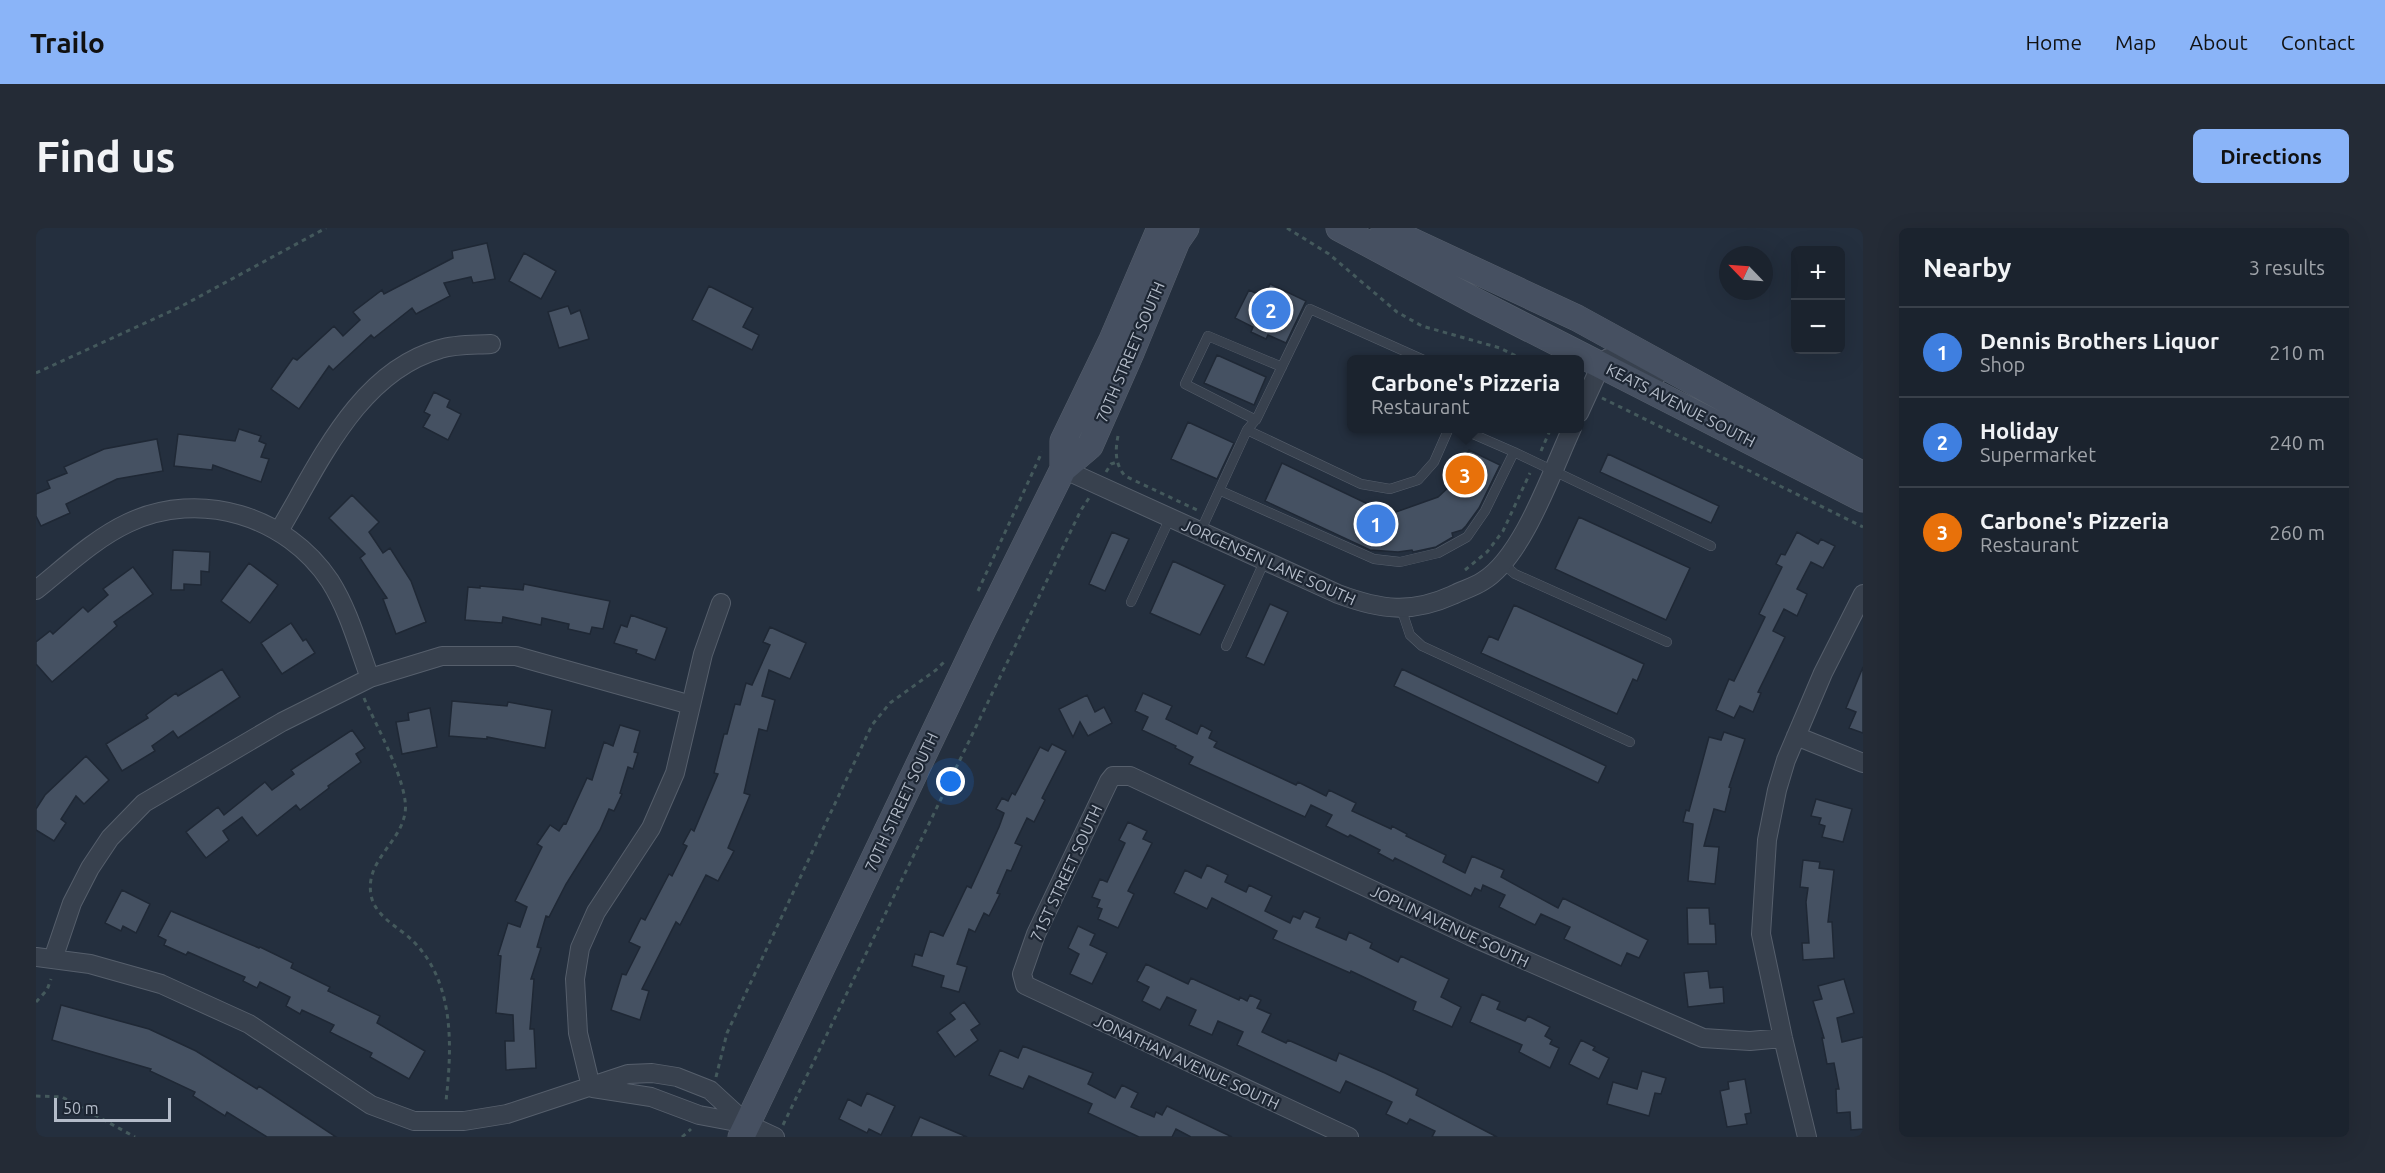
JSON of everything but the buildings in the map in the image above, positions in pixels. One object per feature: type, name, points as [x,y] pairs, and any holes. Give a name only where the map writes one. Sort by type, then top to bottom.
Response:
[{"type":"main road","name":"70TH STREET SOUTH","points":[[1063,469],[1063,441],[1111,342],[1160,228]]},
{"type":"main road","name":"70TH STREET SOUTH","points":[[744,1131],[983,630],[1063,469],[1090,446],[1177,241],[1186,228]]},
{"type":"main road","name":"KEATS AVENUE SOUTH","points":[[1339,228],[1582,355]]},
{"type":"main road","name":"KEATS AVENUE SOUTH","points":[[1383,228],[1577,318],[1863,475]]},
{"type":"main road","name":"KEATS AVENUE SOUTH","points":[[1584,356],[1863,499]]},
{"type":"street","points":[[279,531],[342,427],[370,392],[405,366],[436,350],[490,344]]},
{"type":"street","points":[[1584,402],[1601,365],[1608,358],[1620,358],[1707,401],[1747,412]]},
{"type":"street","name":"JORGENSEN LANE SOUTH","points":[[1063,469],[1170,518],[1205,523],[1265,560],[1338,594],[1371,606],[1401,608],[1437,602],[1483,581],[1502,563],[1528,526],[1570,433]]},
{"type":"street","points":[[36,590],[106,536],[130,522],[156,513],[187,508],[214,509],[244,516],[279,531],[314,561],[329,581],[344,608],[370,678]]},
{"type":"street","points":[[1807,1137],[1761,934],[1767,840],[1777,789],[1796,736],[1823,673],[1863,594]]},
{"type":"street","points":[[591,1087],[578,1033],[575,979],[580,948],[596,912],[651,828],[675,773],[703,654],[721,603]]},
{"type":"street","points":[[691,705],[516,656],[442,656],[370,678],[282,722],[144,803],[110,838],[90,868],[44,958],[90,964],[161,984],[249,1024],[371,1105],[414,1121],[464,1121],[507,1114],[628,1074],[652,1073],[677,1077],[710,1090],[744,1131]]},
{"type":"street","points":[[1796,736],[1863,763]]},
{"type":"street","name":"71ST STREET SOUTH","points":[[1025,985],[1022,974],[1036,934],[1109,781],[1113,776],[1127,776]]},
{"type":"street","name":"JOPLIN AVENUE SOUTH","points":[[1127,776],[1470,936],[1703,1038],[1750,1041],[1783,1038]]},
{"type":"street","name":"JONATHAN AVENUE SOUTH","points":[[1025,985],[1349,1137]]},
{"type":"street","points":[[591,1087],[651,1097],[744,1131],[779,1133]]},
{"type":"lane","points":[[1205,523],[1247,430],[1256,420],[1310,309],[1413,355]]},
{"type":"lane","points":[[1256,420],[1185,384],[1208,336],[1282,367]]},
{"type":"lane","points":[[1247,430],[1361,484],[1390,489],[1418,480],[1434,462],[1447,433]]},
{"type":"lane","points":[[1469,433],[1514,452],[1711,546]]},
{"type":"lane","points":[[1221,491],[1374,559],[1400,562],[1438,553],[1467,537],[1485,511],[1514,452]]},
{"type":"lane","points":[[1131,602],[1170,518]]},
{"type":"lane","points":[[1226,646],[1265,560]]},
{"type":"lane","points":[[1502,563],[1515,574],[1667,642]]},
{"type":"lane","points":[[1401,608],[1410,635],[1422,646],[1630,742]]},
{"type":"path","points":[[36,373],[180,307],[326,228]]},
{"type":"path","points":[[1287,228],[1329,254],[1406,317],[1422,326],[1500,348],[1514,355]]},
{"type":"path","points":[[1589,391],[1863,527]]},
{"type":"path","points":[[1119,432],[1116,449],[1118,468],[1125,476],[1205,523]]},
{"type":"path","points":[[1462,573],[1487,552],[1503,531],[1549,433]]},
{"type":"path","points":[[975,597],[1045,445]]},
{"type":"path","points":[[779,1133],[1081,510],[1111,464],[1118,462]]},
{"type":"path","points":[[710,1090],[720,1068],[727,1033],[872,725],[890,704],[936,670],[946,659]]},
{"type":"path","points":[[364,699],[400,781],[406,808],[401,825],[373,869],[370,884],[372,899],[382,915],[421,950],[443,993],[450,1029],[446,1101]]},
{"type":"path","points":[[36,1002],[47,990],[51,979]]},
{"type":"path","points":[[36,1096],[62,1096],[135,1137]]},
{"type":"path","points":[[682,1137],[690,1131],[699,1115]]},
{"type":"place","name":"Holiday","points":[[1271,310]]},
{"type":"place","name":"Carbone's Pizzeria","points":[[1465,475]]},
{"type":"place","name":"Dennis Brothers Liquor","points":[[1376,524]]}]
